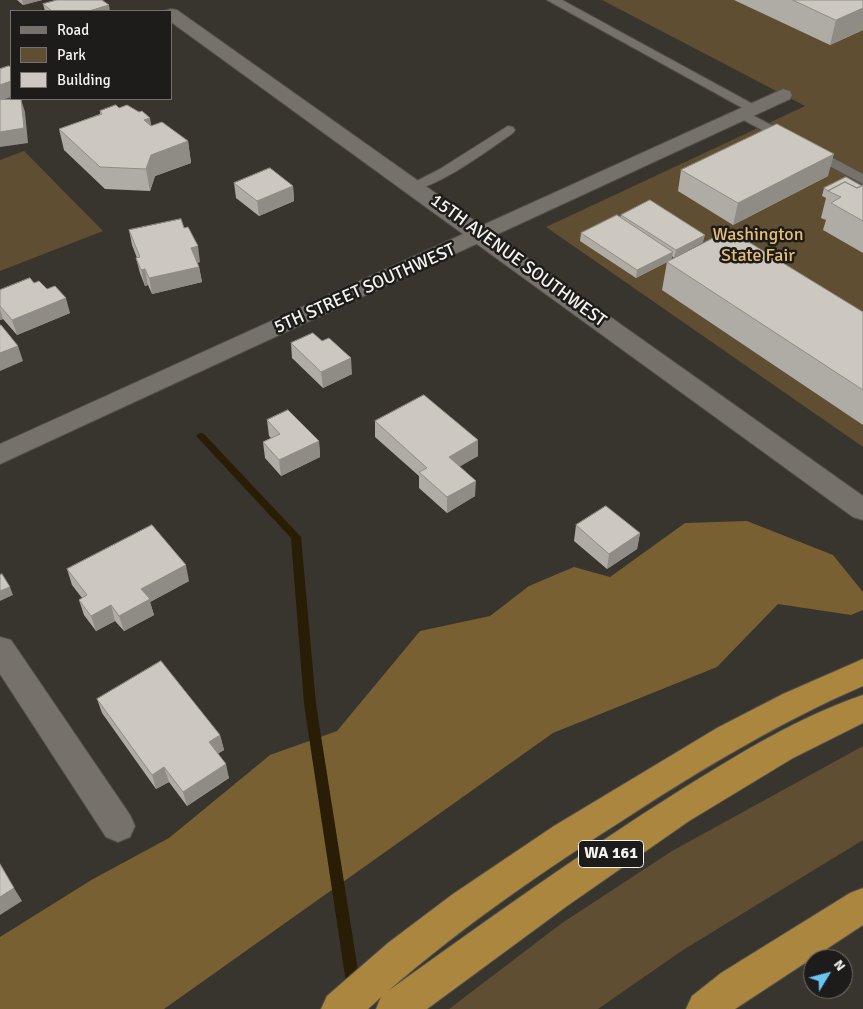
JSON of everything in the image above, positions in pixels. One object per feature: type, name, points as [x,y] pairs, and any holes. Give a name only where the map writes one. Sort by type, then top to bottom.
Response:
[{"type":"highway","points":[[340,1009],[466,905],[561,841],[693,756],[820,690],[863,672]]},
{"type":"highway","name":"WA 161","points":[[395,1009],[590,868],[697,797],[722,781],[851,713]]},
{"type":"highway","points":[[705,1009],[734,986],[863,905]]},
{"type":"street","name":"15TH AVENUE SOUTHWEST","points":[[172,14],[414,186],[863,510]]},
{"type":"street","name":"5TH STREET SOUTHWEST","points":[[0,455],[482,235],[783,94]]},
{"type":"street","points":[[0,649],[118,826]]},
{"type":"lane","points":[[553,0],[747,110],[863,180]]},
{"type":"lane","points":[[414,186],[445,172],[508,130]]},
{"type":"green space","name":"Washington State Fair","points":[[602,0],[863,0],[863,447],[546,227],[805,106]]},
{"type":"green space","points":[[24,151],[103,231],[0,271],[0,160]]},
{"type":"green space","points":[[863,746],[863,840],[683,950],[598,1009],[449,1009],[562,923],[672,851]]},
{"type":"shaded area","points":[[747,521],[833,555],[863,592],[863,610],[851,615],[778,604],[717,667],[553,733],[164,1009],[0,1009],[0,937],[93,879],[169,838],[270,755],[337,731],[420,631],[490,616],[529,586],[574,567],[610,577],[685,523]]},
{"type":"building","points":[[57,0],[102,0],[109,5],[92,10],[51,10],[43,4]]},
{"type":"building","points":[[793,0],[863,0],[863,8],[836,20]]},
{"type":"building","points":[[10,67],[10,81],[0,85],[0,69]]},
{"type":"building","points":[[0,100],[21,100],[24,128],[0,132]]},
{"type":"building","points":[[116,105],[119,108],[127,105],[139,112],[142,111],[150,118],[144,120],[151,126],[162,122],[188,141],[151,155],[146,169],[100,167],[59,129],[102,114],[100,111]]},
{"type":"building","points":[[777,124],[834,154],[738,203],[681,170]]},
{"type":"building","points":[[270,168],[293,186],[257,201],[234,183]]},
{"type":"building","points":[[846,177],[862,186],[857,188],[845,182],[828,191],[824,188]]},
{"type":"building","points":[[845,182],[857,188],[863,185],[863,221],[831,203],[841,197],[828,191]]},
{"type":"building","points":[[650,200],[705,235],[676,250],[621,215]]},
{"type":"building","points":[[617,215],[673,252],[637,270],[581,233]]},
{"type":"building","points":[[181,219],[184,228],[188,227],[198,246],[191,248],[199,267],[149,278],[145,269],[141,270],[136,258],[140,257],[129,230]]},
{"type":"building","points":[[729,230],[863,312],[863,390],[667,262]]},
{"type":"building","points":[[30,278],[34,283],[39,281],[47,289],[55,286],[66,298],[12,320],[0,306],[0,290]]},
{"type":"building","points":[[0,325],[18,346],[0,353]]},
{"type":"building","points":[[313,333],[322,341],[329,338],[351,358],[321,372],[291,343]]},
{"type":"building","points":[[424,395],[478,440],[449,457],[476,481],[447,497],[419,472],[427,468],[375,421]]},
{"type":"building","points":[[288,410],[319,441],[279,460],[263,442],[280,434],[267,420]]},
{"type":"building","points":[[606,506],[640,533],[609,554],[576,525]]},
{"type":"building","points":[[152,525],[186,565],[141,589],[150,599],[119,616],[111,605],[91,616],[79,600],[87,595],[67,569]]},
{"type":"building","points":[[2,574],[10,587],[0,591],[0,575]]},
{"type":"building","points":[[161,661],[220,735],[209,742],[226,764],[183,792],[164,767],[152,775],[97,699]]},
{"type":"building","points":[[0,864],[14,888],[0,897]]},
{"type":"waterway","points":[[201,436],[296,537],[310,704],[357,1009]]}]
